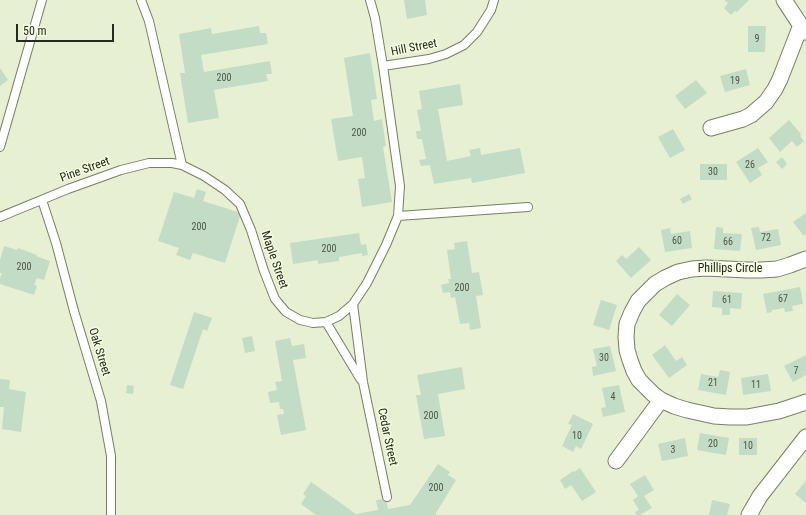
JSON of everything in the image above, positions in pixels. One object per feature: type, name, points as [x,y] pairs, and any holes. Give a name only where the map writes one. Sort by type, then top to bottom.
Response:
[{"type":"street","points":[[711,128],[743,119],[751,115],[766,102],[775,89],[803,29],[784,0]]},
{"type":"street","name":"Phillips Circle","points":[[806,259],[778,269],[747,270],[706,268],[678,272],[655,284],[638,301],[627,324],[626,337],[627,350],[634,370],[640,380],[653,394],[661,400],[674,406],[714,416],[747,417],[779,411],[806,402]]},
{"type":"street","points":[[616,462],[661,400]]},
{"type":"street","points":[[749,515],[760,496],[806,437]]},
{"type":"lane","points":[[0,147],[42,0]]},
{"type":"lane","points":[[141,0],[150,21],[156,54],[182,165]]},
{"type":"lane","points":[[363,382],[326,322],[339,316],[353,304],[367,283],[386,246],[398,216],[400,186],[383,66],[375,18],[370,0]]},
{"type":"lane","name":"Hill Street","points":[[383,66],[429,60],[446,54],[464,44],[477,32],[491,10],[494,0]]},
{"type":"lane","name":"Pine Street","points":[[0,217],[68,189],[113,173],[149,163],[172,163],[182,165]]},
{"type":"lane","name":"Maple Street","points":[[182,165],[204,176],[240,204],[251,230],[275,299],[286,312],[300,320],[313,323],[326,322]]},
{"type":"lane","name":"Oak Street","points":[[42,200],[56,243],[74,311],[101,401],[111,456],[111,515]]},
{"type":"lane","points":[[398,216],[528,207]]},
{"type":"lane","name":"Cedar Street","points":[[353,304],[363,382],[387,497]]},
{"type":"building","points":[[404,0],[425,0],[427,15],[407,19]]},
{"type":"building","points":[[724,0],[749,0],[737,12],[735,11],[731,15],[724,8],[728,3]]},
{"type":"building","points":[[259,26],[260,33],[266,33],[268,44],[201,55],[204,72],[270,61],[272,74],[266,74],[268,81],[214,90],[219,118],[188,123],[180,73],[185,73],[179,34],[211,28],[212,34]]},
{"type":"building","points":[[748,26],[766,26],[765,52],[748,52]]},
{"type":"building","points":[[370,53],[377,99],[371,100],[374,121],[382,119],[386,146],[383,147],[392,202],[362,207],[358,179],[365,178],[362,157],[338,161],[331,119],[353,116],[344,58]]},
{"type":"building","points":[[0,68],[8,80],[0,86]]},
{"type":"building","points":[[746,69],[750,85],[725,92],[720,76]]},
{"type":"building","points":[[696,80],[707,93],[685,109],[675,96]]},
{"type":"building","points":[[460,84],[463,105],[438,109],[447,161],[471,156],[469,150],[480,148],[481,155],[520,148],[525,173],[472,183],[471,178],[434,184],[430,165],[421,166],[419,160],[426,159],[422,139],[417,139],[416,131],[421,131],[417,110],[422,109],[419,91]]},
{"type":"building","points":[[789,120],[801,134],[800,136],[804,141],[797,147],[792,141],[780,152],[769,138]]},
{"type":"building","points":[[673,129],[685,150],[670,158],[658,137]]},
{"type":"building","points":[[758,148],[768,162],[758,168],[762,175],[750,183],[736,162]]},
{"type":"building","points":[[782,157],[787,164],[782,169],[776,162]]},
{"type":"building","points":[[700,164],[727,164],[727,180],[700,180]]},
{"type":"building","points":[[197,189],[206,192],[203,201],[241,213],[225,263],[193,253],[190,260],[176,255],[179,248],[158,241],[174,192],[194,198]]},
{"type":"building","points":[[689,194],[692,199],[683,204],[680,199]]},
{"type":"building","points":[[806,213],[806,234],[804,236],[793,222]]},
{"type":"building","points":[[716,227],[723,228],[723,233],[742,234],[740,251],[714,249]]},
{"type":"building","points":[[759,227],[760,232],[778,229],[781,245],[756,250],[751,228]]},
{"type":"building","points":[[670,228],[671,234],[690,231],[692,248],[665,252],[661,230]]},
{"type":"building","points":[[359,233],[361,245],[366,244],[368,255],[362,256],[362,253],[339,257],[339,261],[318,264],[318,260],[293,264],[290,243]]},
{"type":"building","points":[[467,241],[472,273],[479,272],[483,295],[476,296],[481,328],[470,330],[469,323],[460,324],[455,297],[451,298],[450,292],[443,293],[441,285],[449,283],[448,279],[451,279],[447,250],[455,249],[454,243]]},
{"type":"building","points":[[4,246],[17,250],[18,248],[50,261],[44,280],[37,278],[34,285],[37,286],[34,295],[0,284],[2,273],[0,273],[0,260]]},
{"type":"building","points":[[639,247],[651,260],[631,278],[616,261],[622,255],[626,259]]},
{"type":"building","points":[[800,287],[803,304],[792,306],[793,311],[785,312],[784,308],[772,310],[772,312],[767,313],[763,294]]},
{"type":"building","points":[[713,291],[742,293],[741,309],[730,308],[730,315],[722,315],[722,308],[712,307]]},
{"type":"building","points":[[677,294],[690,305],[672,326],[659,315]]},
{"type":"building","points":[[601,300],[617,305],[609,330],[593,325]]},
{"type":"building","points":[[194,312],[212,318],[207,331],[203,329],[183,389],[170,385]]},
{"type":"building","points":[[252,336],[255,351],[245,353],[242,338]]},
{"type":"building","points":[[290,338],[292,346],[304,344],[306,358],[293,360],[306,430],[281,435],[277,415],[284,414],[283,409],[280,409],[279,402],[270,403],[268,392],[277,390],[275,382],[282,381],[275,341]]},
{"type":"building","points":[[665,345],[676,361],[682,357],[687,365],[669,378],[652,355]]},
{"type":"building","points":[[610,346],[616,371],[593,376],[592,367],[597,366],[593,349]]},
{"type":"building","points":[[806,355],[806,375],[793,382],[784,366]]},
{"type":"building","points":[[462,367],[465,389],[438,394],[445,436],[424,439],[416,395],[421,395],[417,375]]},
{"type":"building","points":[[720,370],[730,372],[726,395],[698,390],[701,374],[718,377]]},
{"type":"building","points":[[768,374],[771,391],[743,395],[741,378]]},
{"type":"building","points":[[0,379],[10,380],[9,389],[26,392],[21,432],[2,429],[4,407],[0,407]]},
{"type":"building","points":[[127,385],[134,386],[133,394],[126,393]]},
{"type":"building","points":[[619,385],[625,412],[603,417],[601,408],[606,407],[602,388]]},
{"type":"building","points":[[573,414],[593,424],[581,449],[576,446],[573,452],[562,446],[572,425],[568,424]]},
{"type":"building","points":[[700,433],[729,438],[726,455],[697,450]]},
{"type":"building","points":[[685,438],[688,456],[662,461],[658,444]]},
{"type":"building","points":[[739,438],[757,438],[757,455],[739,455]]},
{"type":"building","points":[[438,464],[450,472],[448,475],[456,480],[436,515],[316,515],[301,504],[306,496],[303,494],[311,482],[356,514],[378,510],[376,500],[386,499],[388,509],[410,505]]},
{"type":"building","points":[[580,468],[596,492],[582,501],[571,485],[565,489],[560,480]]},
{"type":"building","points":[[645,475],[654,490],[644,496],[652,508],[640,515],[637,515],[635,512],[639,510],[633,500],[638,496],[630,484]]},
{"type":"building","points":[[806,481],[806,503],[795,494]]},
{"type":"building","points":[[712,500],[730,504],[727,515],[709,515]]}]
